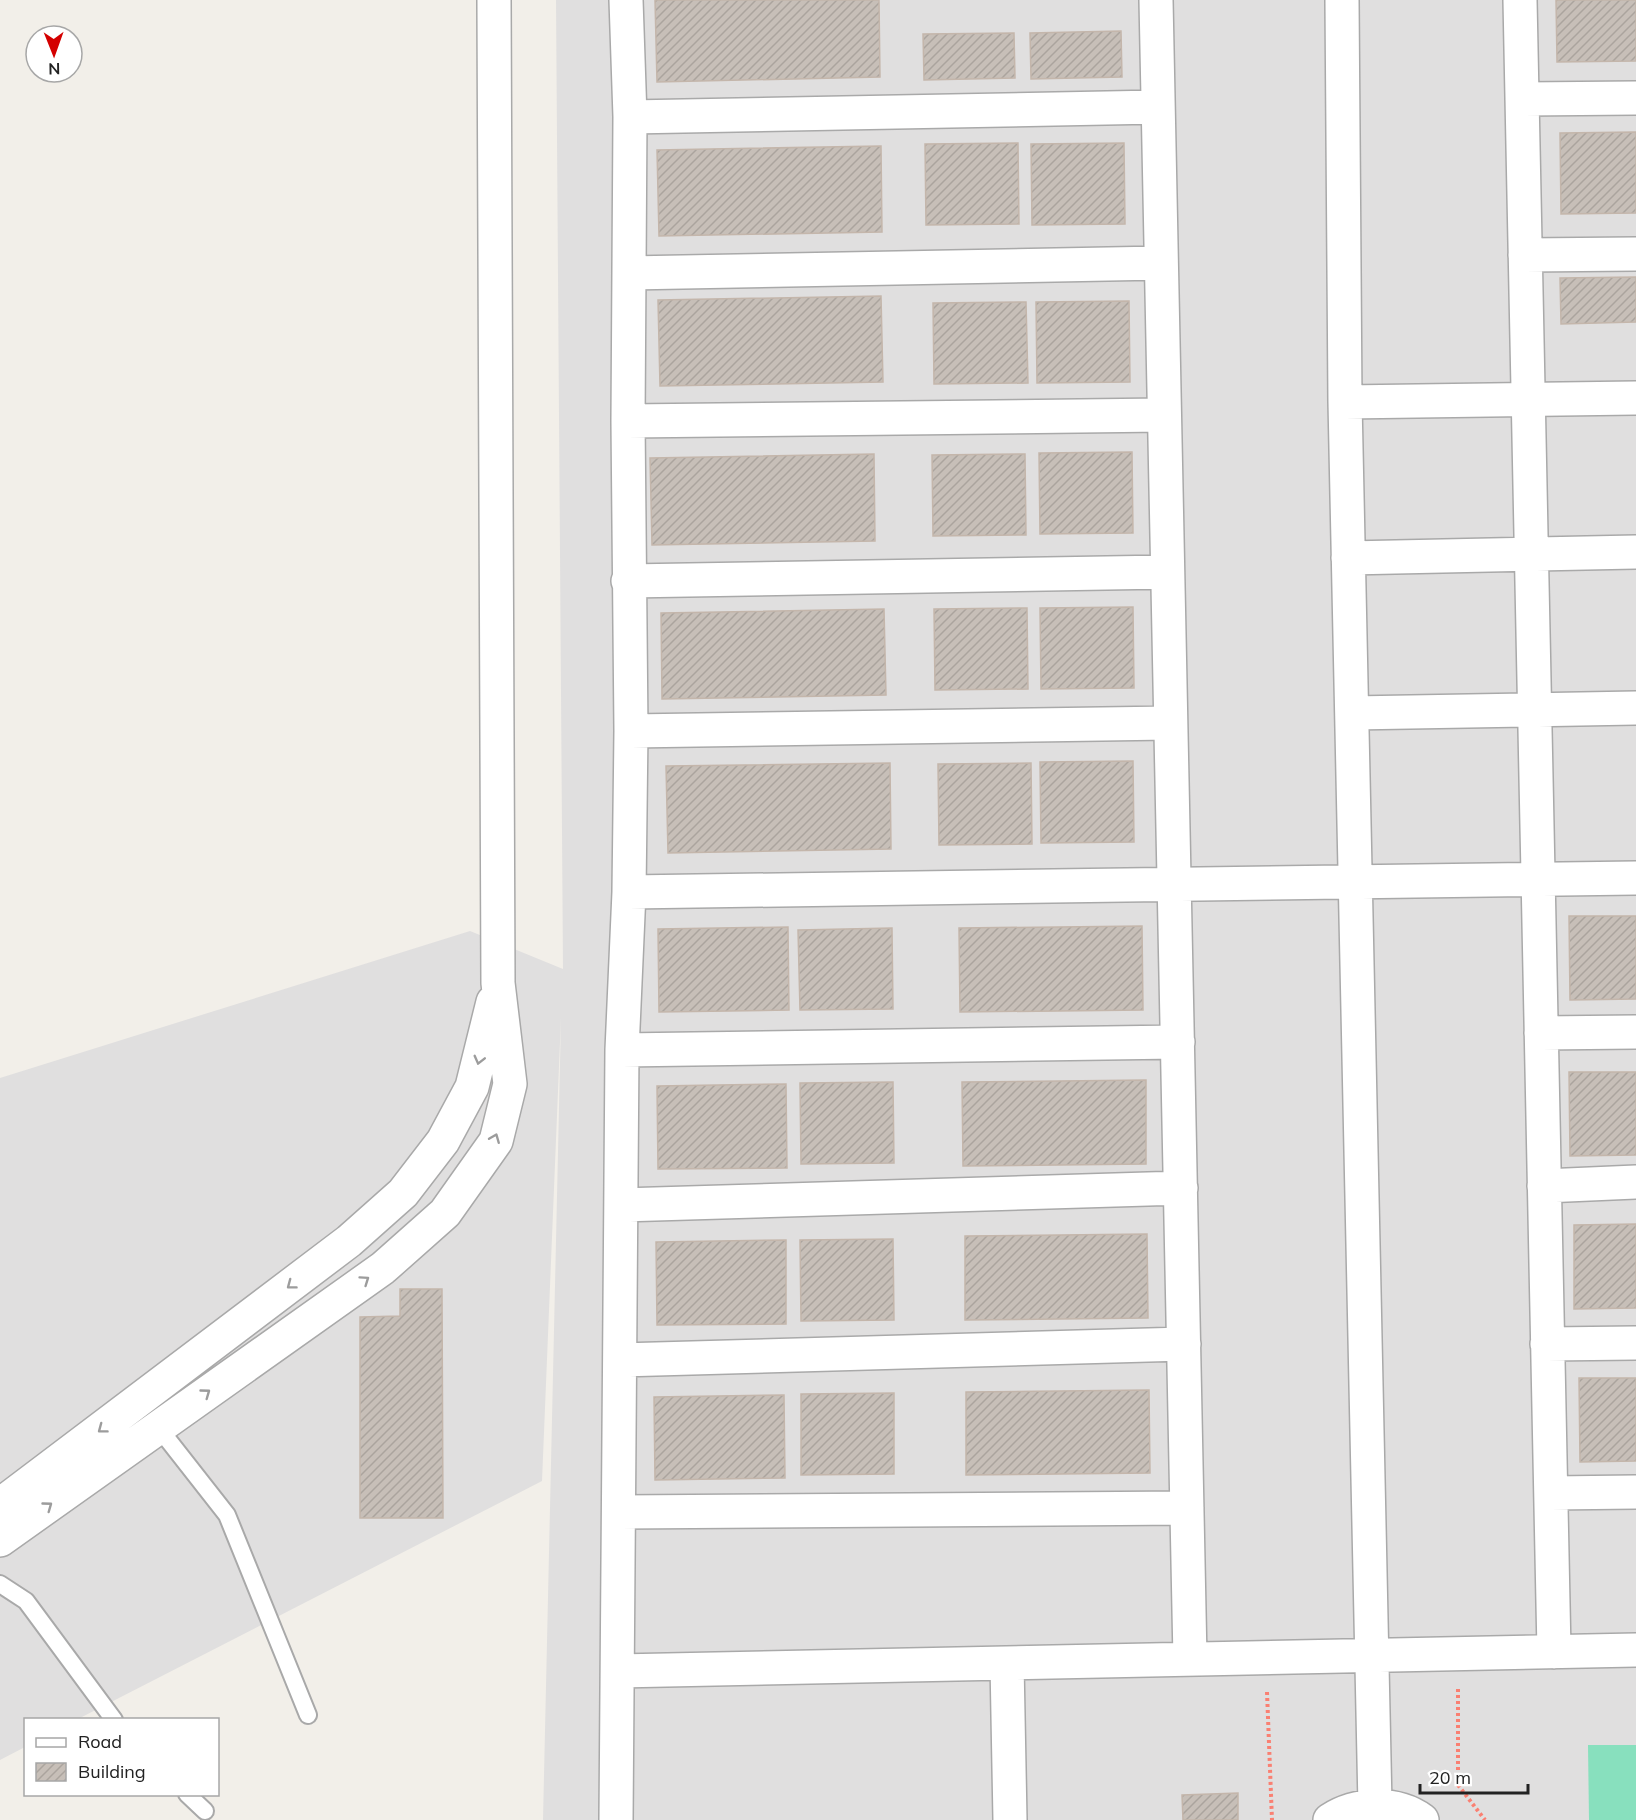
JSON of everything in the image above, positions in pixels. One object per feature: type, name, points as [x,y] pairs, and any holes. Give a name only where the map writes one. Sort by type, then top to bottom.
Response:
[{"type":"street","points":[[0,1540],[383,1268],[445,1212],[496,1141],[510,1084],[498,983],[494,0]]},
{"type":"street","points":[[616,1820],[622,1050],[629,892],[631,731],[628,581],[630,117],[626,0]]},
{"type":"street","points":[[1156,0],[1190,1659]]},
{"type":"street","points":[[1342,0],[1345,402],[1375,1806]]},
{"type":"street","points":[[1520,0],[1554,1652]]},
{"type":"street","points":[[1522,99],[1636,98]]},
{"type":"street","points":[[630,117],[1158,107]]},
{"type":"street","points":[[1525,255],[1636,254]]},
{"type":"street","points":[[629,273],[1161,263]]},
{"type":"street","points":[[1345,402],[1636,398]]},
{"type":"street","points":[[628,422],[1164,415]]},
{"type":"street","points":[[1348,558],[1636,552]]},
{"type":"street","points":[[628,581],[1167,572]]},
{"type":"street","points":[[1352,713],[1636,708]]},
{"type":"street","points":[[631,731],[1170,723]]},
{"type":"street","points":[[629,892],[1636,878]]},
{"type":"street","points":[[0,1504],[349,1241],[403,1193],[443,1141],[472,1087],[498,983]]},
{"type":"street","points":[[1541,1033],[1636,1032]]},
{"type":"street","points":[[622,1050],[1178,1042]]},
{"type":"street","points":[[1544,1186],[1636,1182]]},
{"type":"street","points":[[621,1205],[1181,1188]]},
{"type":"street","points":[[1548,1344],[1636,1342]]},
{"type":"street","points":[[620,1360],[1184,1344]]},
{"type":"street","points":[[136,1403],[158,1427]]},
{"type":"street","points":[[1551,1493],[1636,1492]]},
{"type":"street","points":[[620,1512],[1187,1508]]},
{"type":"street","points":[[618,1671],[1636,1650]]},
{"type":"street","points":[[1006,1663],[1010,1820]]},
{"type":"street","points":[[1330,1820],[1353,1809],[1375,1806],[1396,1809],[1422,1820]]},
{"type":"lane","points":[[158,1427],[227,1515],[308,1715]]},
{"type":"lane","points":[[0,1584],[26,1601],[113,1718]]},
{"type":"lane","points":[[189,1796],[205,1811]]},
{"type":"path","points":[[1458,1654],[1458,1785],[1485,1820]]},
{"type":"path","points":[[1265,1657],[1272,1820]]},
{"type":"shaded area","points":[[556,0],[1636,0],[1636,1820],[543,1820],[561,1018],[542,1481],[80,1718],[24,1718],[24,1748],[0,1760],[0,1078],[470,931],[563,969]]},
{"type":"green space","points":[[1588,1745],[1636,1745],[1636,1820],[1589,1820]]},
{"type":"building","points":[[655,0],[879,0],[880,77],[657,82]]},
{"type":"building","points":[[1556,0],[1636,0],[1636,61],[1557,62]]},
{"type":"building","points":[[1121,31],[1122,77],[1031,79],[1030,33]]},
{"type":"building","points":[[1014,33],[1015,78],[924,80],[923,34]]},
{"type":"building","points":[[1636,132],[1636,213],[1561,214],[1560,133]]},
{"type":"building","points":[[1018,143],[1019,224],[926,225],[925,144]]},
{"type":"building","points":[[1124,143],[1125,224],[1032,225],[1031,144]]},
{"type":"building","points":[[881,146],[882,232],[659,236],[657,150]]},
{"type":"building","points":[[1636,277],[1636,322],[1561,324],[1560,278]]},
{"type":"building","points":[[881,296],[883,382],[660,386],[658,300]]},
{"type":"building","points":[[1129,301],[1130,382],[1037,383],[1036,302]]},
{"type":"building","points":[[1026,302],[1028,383],[934,384],[933,303]]},
{"type":"building","points":[[1132,452],[1133,533],[1040,534],[1039,453]]},
{"type":"building","points":[[874,454],[875,541],[652,545],[650,458]]},
{"type":"building","points":[[1025,454],[1026,535],[933,536],[932,455]]},
{"type":"building","points":[[1133,607],[1134,688],[1041,689],[1040,608]]},
{"type":"building","points":[[1027,608],[1028,689],[935,690],[934,609]]},
{"type":"building","points":[[884,609],[886,695],[662,699],[661,613]]},
{"type":"building","points":[[1133,761],[1134,842],[1041,843],[1040,762]]},
{"type":"building","points":[[890,763],[891,849],[668,853],[666,766]]},
{"type":"building","points":[[1031,763],[1032,844],[939,845],[938,764]]},
{"type":"building","points":[[1569,916],[1636,916],[1636,999],[1570,1000]]},
{"type":"building","points":[[1142,926],[1143,1010],[960,1012],[959,928]]},
{"type":"building","points":[[788,927],[789,1010],[659,1012],[658,929]]},
{"type":"building","points":[[892,928],[893,1009],[800,1010],[798,930]]},
{"type":"building","points":[[1569,1072],[1636,1072],[1636,1155],[1570,1156]]},
{"type":"building","points":[[1146,1080],[1146,1164],[963,1166],[962,1082]]},
{"type":"building","points":[[893,1082],[894,1163],[801,1164],[800,1083]]},
{"type":"building","points":[[786,1084],[787,1168],[658,1169],[657,1086]]},
{"type":"building","points":[[1636,1224],[1636,1308],[1574,1309],[1574,1225]]},
{"type":"building","points":[[1147,1234],[1148,1318],[965,1320],[965,1236]]},
{"type":"building","points":[[893,1239],[894,1320],[801,1321],[800,1240]]},
{"type":"building","points":[[786,1240],[786,1324],[657,1325],[656,1242]]},
{"type":"building","points":[[400,1289],[442,1289],[443,1518],[360,1518],[360,1317],[400,1316]]},
{"type":"building","points":[[1579,1378],[1636,1378],[1636,1461],[1580,1462]]},
{"type":"building","points":[[1149,1390],[1150,1473],[966,1475],[966,1392]]},
{"type":"building","points":[[894,1393],[894,1474],[801,1475],[801,1394]]},
{"type":"building","points":[[784,1395],[785,1478],[655,1480],[654,1397]]},
{"type":"building","points":[[1238,1793],[1238,1820],[1183,1820],[1182,1795]]}]
